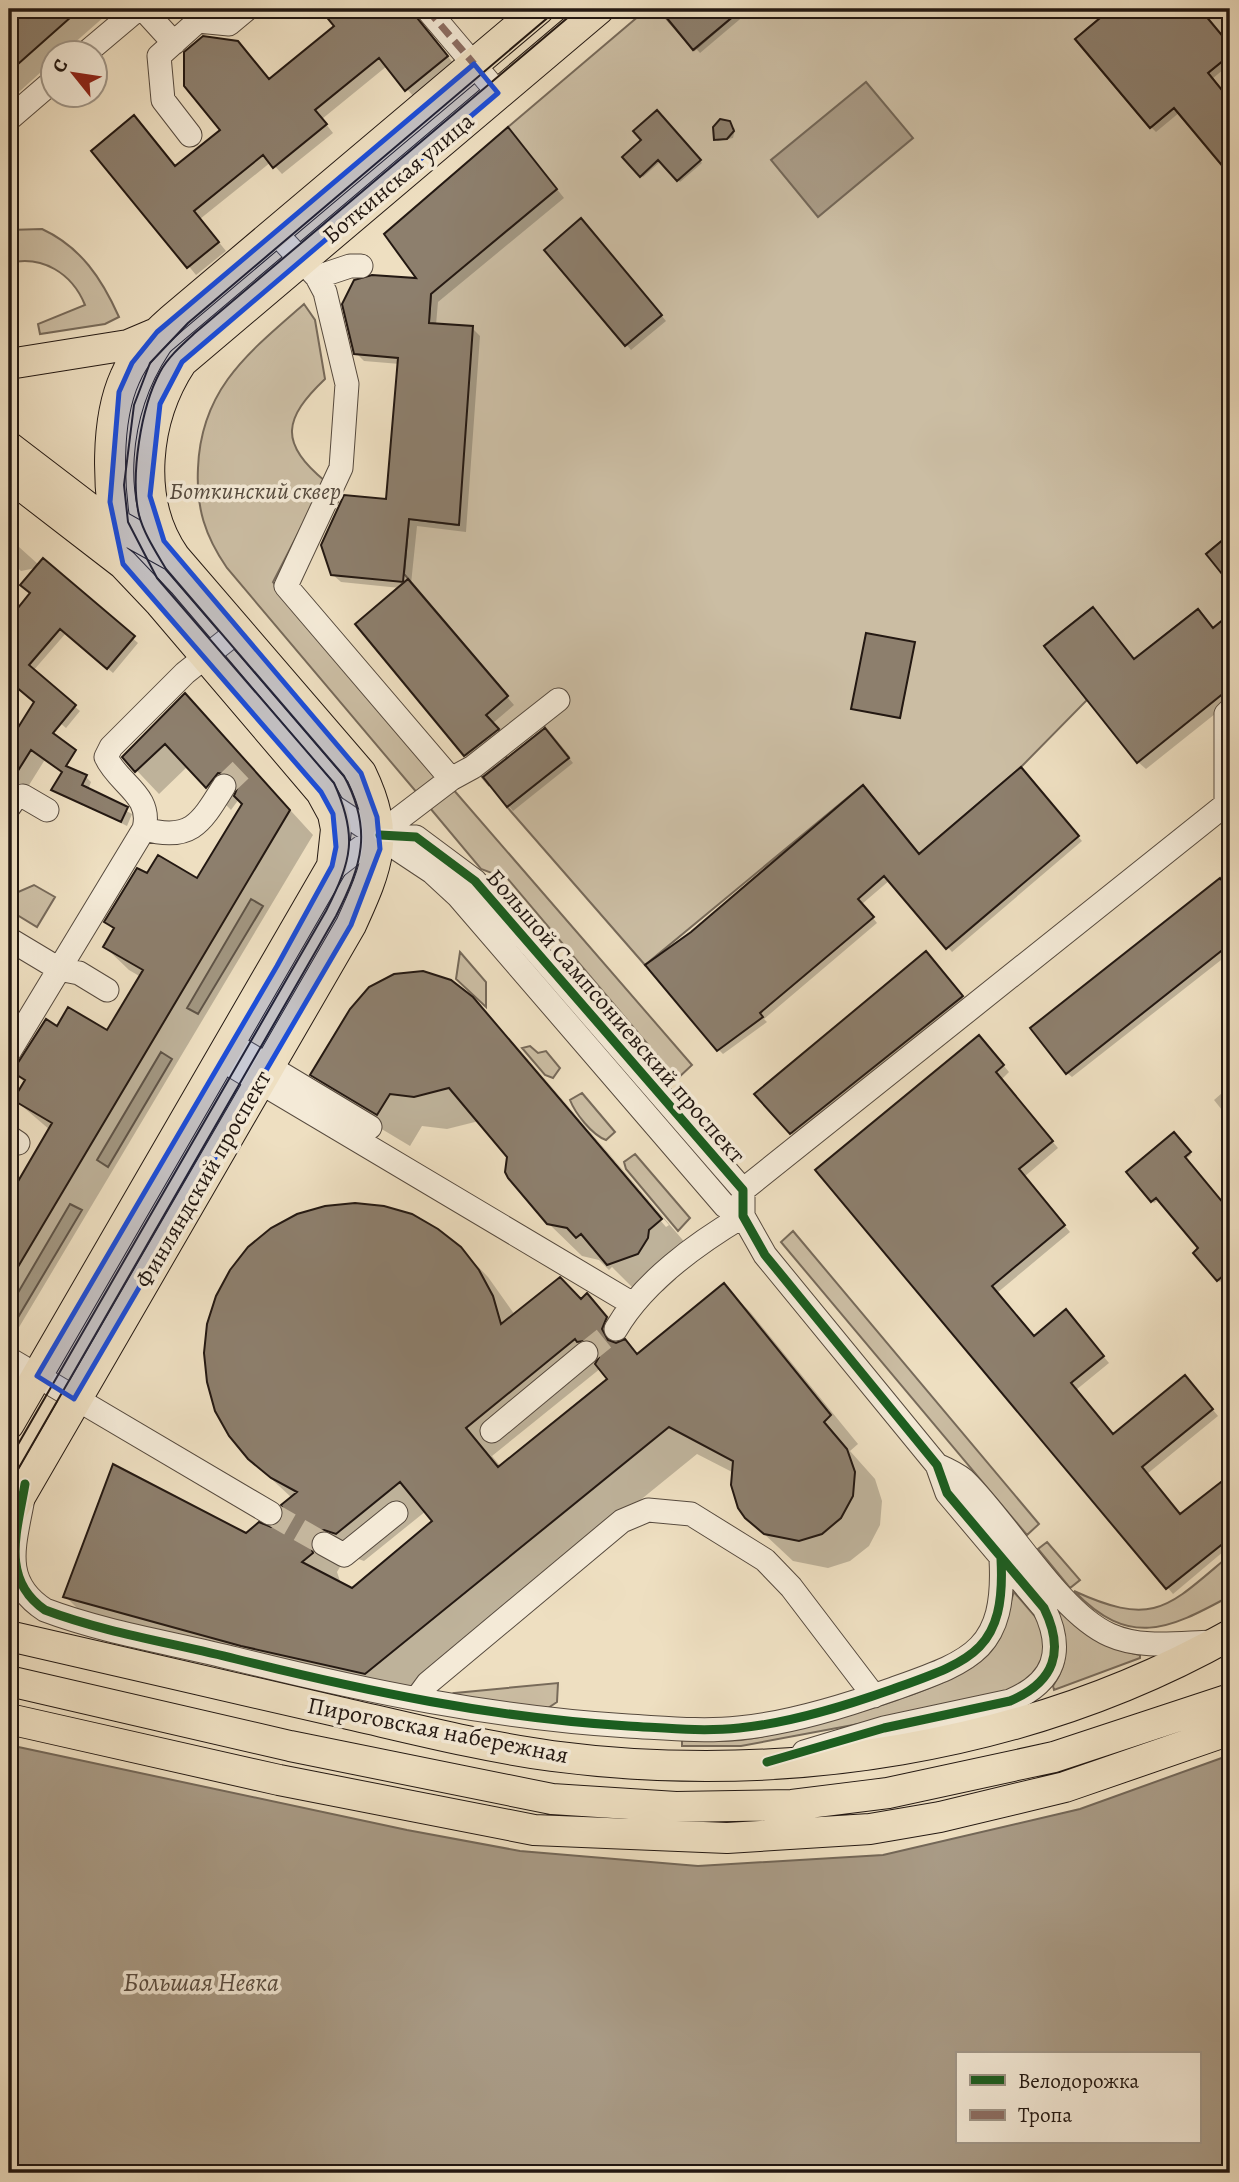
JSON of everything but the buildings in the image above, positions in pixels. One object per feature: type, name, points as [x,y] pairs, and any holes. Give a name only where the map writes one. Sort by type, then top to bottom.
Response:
[{"type":"main road","name":"Боткинская улица","points":[[157,332],[539,9]]},
{"type":"main road","name":"Боткинская улица","points":[[175,557],[155,521],[150,496],[153,442],[160,404],[182,362],[301,270],[411,167],[599,9]]},
{"type":"main road","points":[[9,364],[128,345],[157,332]]},
{"type":"main road","points":[[123,564],[110,502],[111,460],[119,393],[132,363],[157,332]]},
{"type":"main road","points":[[9,447],[94,512],[175,557],[362,773],[371,793],[380,835]]},
{"type":"main road","points":[[9,476],[123,564],[206,656],[328,803]]},
{"type":"main road","points":[[75,526],[114,523],[150,496]]},
{"type":"main road","name":"Финляндский проспект","points":[[9,1424],[329,872],[336,838],[333,814],[328,803]]},
{"type":"main road","name":"Финляндский проспект","points":[[9,1516],[74,1399],[351,925],[373,876],[380,835]]},
{"type":"main road","name":"Пироговская набережная","points":[[9,1636],[430,1732],[552,1756],[678,1764],[884,1755],[1035,1720],[1121,1690],[1224,1639]]},
{"type":"main road","name":"Пироговская набережная","points":[[9,1681],[290,1746],[552,1799],[677,1807],[792,1805],[888,1793],[1054,1757],[1230,1699]]},
{"type":"main road","name":"Пироговская набережная","points":[[1166,1720],[1230,1681]]},
{"type":"main road","points":[[9,1719],[279,1780],[534,1830],[727,1838],[870,1829],[940,1817],[1065,1787],[1179,1750],[1230,1730]]},
{"type":"street","points":[[105,38],[141,9],[174,43]]},
{"type":"street","points":[[190,135],[163,100],[159,56],[198,21],[229,24],[247,9]]},
{"type":"street","points":[[427,9],[498,93]]},
{"type":"street","points":[[9,119],[38,94]]},
{"type":"street","points":[[386,138],[411,167]]},
{"type":"street","points":[[268,238],[325,292],[347,384],[341,468],[286,586],[451,779]]},
{"type":"street","points":[[301,270],[361,266]]},
{"type":"street","points":[[9,1052],[144,829],[147,817],[145,804],[110,766],[106,757],[111,747],[185,673],[238,631]]},
{"type":"street","points":[[329,872],[451,779],[473,767],[558,700]]},
{"type":"street","points":[[743,1190],[1228,802],[1226,714],[1230,710]]},
{"type":"street","points":[[144,829],[167,835],[188,831],[208,812],[224,786]]},
{"type":"street","points":[[9,807],[16,797],[23,796],[47,810]]},
{"type":"street","points":[[328,803],[380,835]]},
{"type":"street","name":"Большой Сампсониевский проспект","points":[[380,835],[416,837],[475,881],[743,1190],[743,1216],[765,1255],[937,1465]]},
{"type":"street","name":"Большой Сампсониевский проспект","points":[[380,835],[432,872],[457,896],[724,1206],[743,1216]]},
{"type":"street","points":[[9,939],[59,969],[79,973],[107,990]]},
{"type":"street","points":[[226,1051],[631,1303]]},
{"type":"street","points":[[264,1074],[370,1127]]},
{"type":"street","points":[[616,1329],[631,1303],[709,1237],[743,1216]]},
{"type":"street","points":[[492,1431],[586,1353]]},
{"type":"street","points":[[9,1359],[270,1513]]},
{"type":"street","points":[[767,1762],[884,1728],[1010,1701],[1042,1682],[1052,1665],[1054,1628],[1044,1608],[947,1493],[937,1465]]},
{"type":"street","points":[[937,1465],[963,1479],[1067,1602],[1093,1626],[1111,1636],[1133,1642],[1224,1639]]},
{"type":"street","points":[[25,1484],[13,1570],[29,1600],[45,1610],[371,1692],[563,1722],[684,1730],[738,1728],[775,1723],[874,1696],[954,1667],[983,1644],[999,1615],[1001,1559]]},
{"type":"street","points":[[417,1698],[428,1683],[622,1521],[648,1510],[691,1514],[765,1560],[791,1587],[874,1696]]},
{"type":"street","points":[[324,1544],[344,1555],[396,1513]]},
{"type":"highlighted area","points":[[474,64],[498,93],[182,362],[160,404],[150,496],[164,541],[361,773],[377,817],[380,849],[351,925],[74,1399],[37,1376],[277,966],[332,866],[336,847],[333,814],[321,792],[123,564],[110,502],[119,392],[132,363],[157,332]]},
{"type":"green space","points":[[647,9],[658,9],[694,50],[742,9],[1093,9],[1100,18],[1075,39],[1150,128],[1174,108],[1230,175],[1230,534],[1206,554],[1230,580],[1230,614],[1213,628],[1198,609],[1155,643],[1152,682],[1092,608],[1044,646],[1087,700],[1021,767],[919,854],[863,785],[645,965],[507,807],[569,757],[542,724],[504,754],[513,766],[489,785],[470,763],[504,736],[486,715],[508,696],[404,574],[409,519],[458,525],[427,348],[431,294],[508,127]]},
{"type":"green space","points":[[1200,9],[1230,9],[1230,45]]},
{"type":"green space","points":[[1230,55],[1230,100],[1208,73]]},
{"type":"green space","points":[[42,229],[68,245],[89,265],[119,317],[105,324],[40,334],[38,324],[85,305],[72,284],[54,269],[33,262],[9,263],[9,230]]},
{"type":"green space","name":"Боткинский сквер","points":[[304,304],[315,320],[325,379],[301,406],[292,430],[299,455],[325,481],[273,582],[437,777],[418,794],[227,568],[213,544],[200,509],[198,468],[201,440],[218,394],[231,375],[264,339]]},
{"type":"green space","points":[[452,788],[692,1065],[677,1079],[508,879],[481,869],[430,808]]},
{"type":"green space","points":[[34,885],[55,897],[37,927],[9,910],[9,896]]},
{"type":"green space","points":[[251,899],[263,906],[198,1014],[187,1008]]},
{"type":"green space","points":[[460,952],[486,982],[486,1007],[456,979]]},
{"type":"green space","points":[[530,1046],[538,1053],[546,1051],[560,1068],[553,1078],[545,1075],[522,1048]]},
{"type":"green space","points":[[161,1052],[172,1059],[108,1167],[97,1160]]},
{"type":"green space","points":[[582,1093],[615,1132],[606,1140],[590,1129],[572,1105],[570,1100]]},
{"type":"green space","points":[[635,1154],[690,1218],[678,1231],[626,1169],[624,1162]]},
{"type":"green space","points":[[70,1204],[82,1210],[17,1319],[9,1314],[9,1308]]},
{"type":"green space","points":[[793,1231],[1039,1524],[1027,1535],[781,1242]]},
{"type":"green space","points":[[1047,1542],[1080,1580],[1070,1588],[1038,1549]]},
{"type":"green space","points":[[1230,1555],[1230,1596],[1187,1618],[1168,1624],[1149,1628],[1131,1627],[1113,1621],[1074,1591],[1101,1602],[1143,1610],[1175,1599]]},
{"type":"green space","points":[[1014,1592],[1039,1621],[1045,1635],[1042,1663],[1021,1687],[944,1708],[741,1746],[682,1746],[682,1740],[741,1740],[798,1729],[874,1708],[946,1680],[973,1666],[991,1651],[1003,1630]]},
{"type":"green space","points":[[1053,1605],[1092,1636],[1113,1647],[1140,1655],[1140,1658],[1054,1690],[1053,1686],[1063,1666],[1066,1646],[1062,1625]]},
{"type":"green space","points":[[558,1683],[557,1702],[545,1710],[465,1699],[455,1693]]},
{"type":"water","points":[[866,82],[913,138],[818,217],[771,160]]},
{"type":"water","name":"Большая Невка","points":[[9,1745],[407,1830],[520,1851],[698,1866],[883,1855],[1080,1809],[1230,1755],[1230,2173],[9,2173]]},
{"type":"tunnel","points":[[224,786],[247,764]]},
{"type":"tunnel","points":[[586,1353],[616,1329]]},
{"type":"tunnel","points":[[270,1513],[324,1544]]},
{"type":"tram line","points":[[9,1460],[326,911],[342,877],[349,848],[347,818],[334,783],[157,578],[128,522],[124,485],[134,405],[150,363],[188,323],[558,9]]},
{"type":"tram line","points":[[9,1485],[336,916],[358,864],[361,847],[359,813],[344,776],[166,569],[144,529],[137,499],[137,462],[143,422],[153,387],[167,361],[196,332],[578,9]]},
{"type":"marked path","points":[[427,9],[474,64]]},
{"type":"cycle path","points":[[380,835],[416,837],[475,881],[743,1190],[743,1216],[765,1255],[937,1465],[947,1493],[1044,1608],[1054,1638],[1052,1664],[1046,1675],[1025,1693],[1010,1701],[884,1728],[767,1762]]},
{"type":"cycle path","points":[[25,1484],[16,1537],[17,1569],[31,1598],[45,1610],[116,1631],[430,1702],[529,1717],[628,1726],[711,1730],[778,1722],[856,1702],[943,1670],[963,1660],[978,1648],[990,1633],[1001,1590],[1001,1559]]}]
